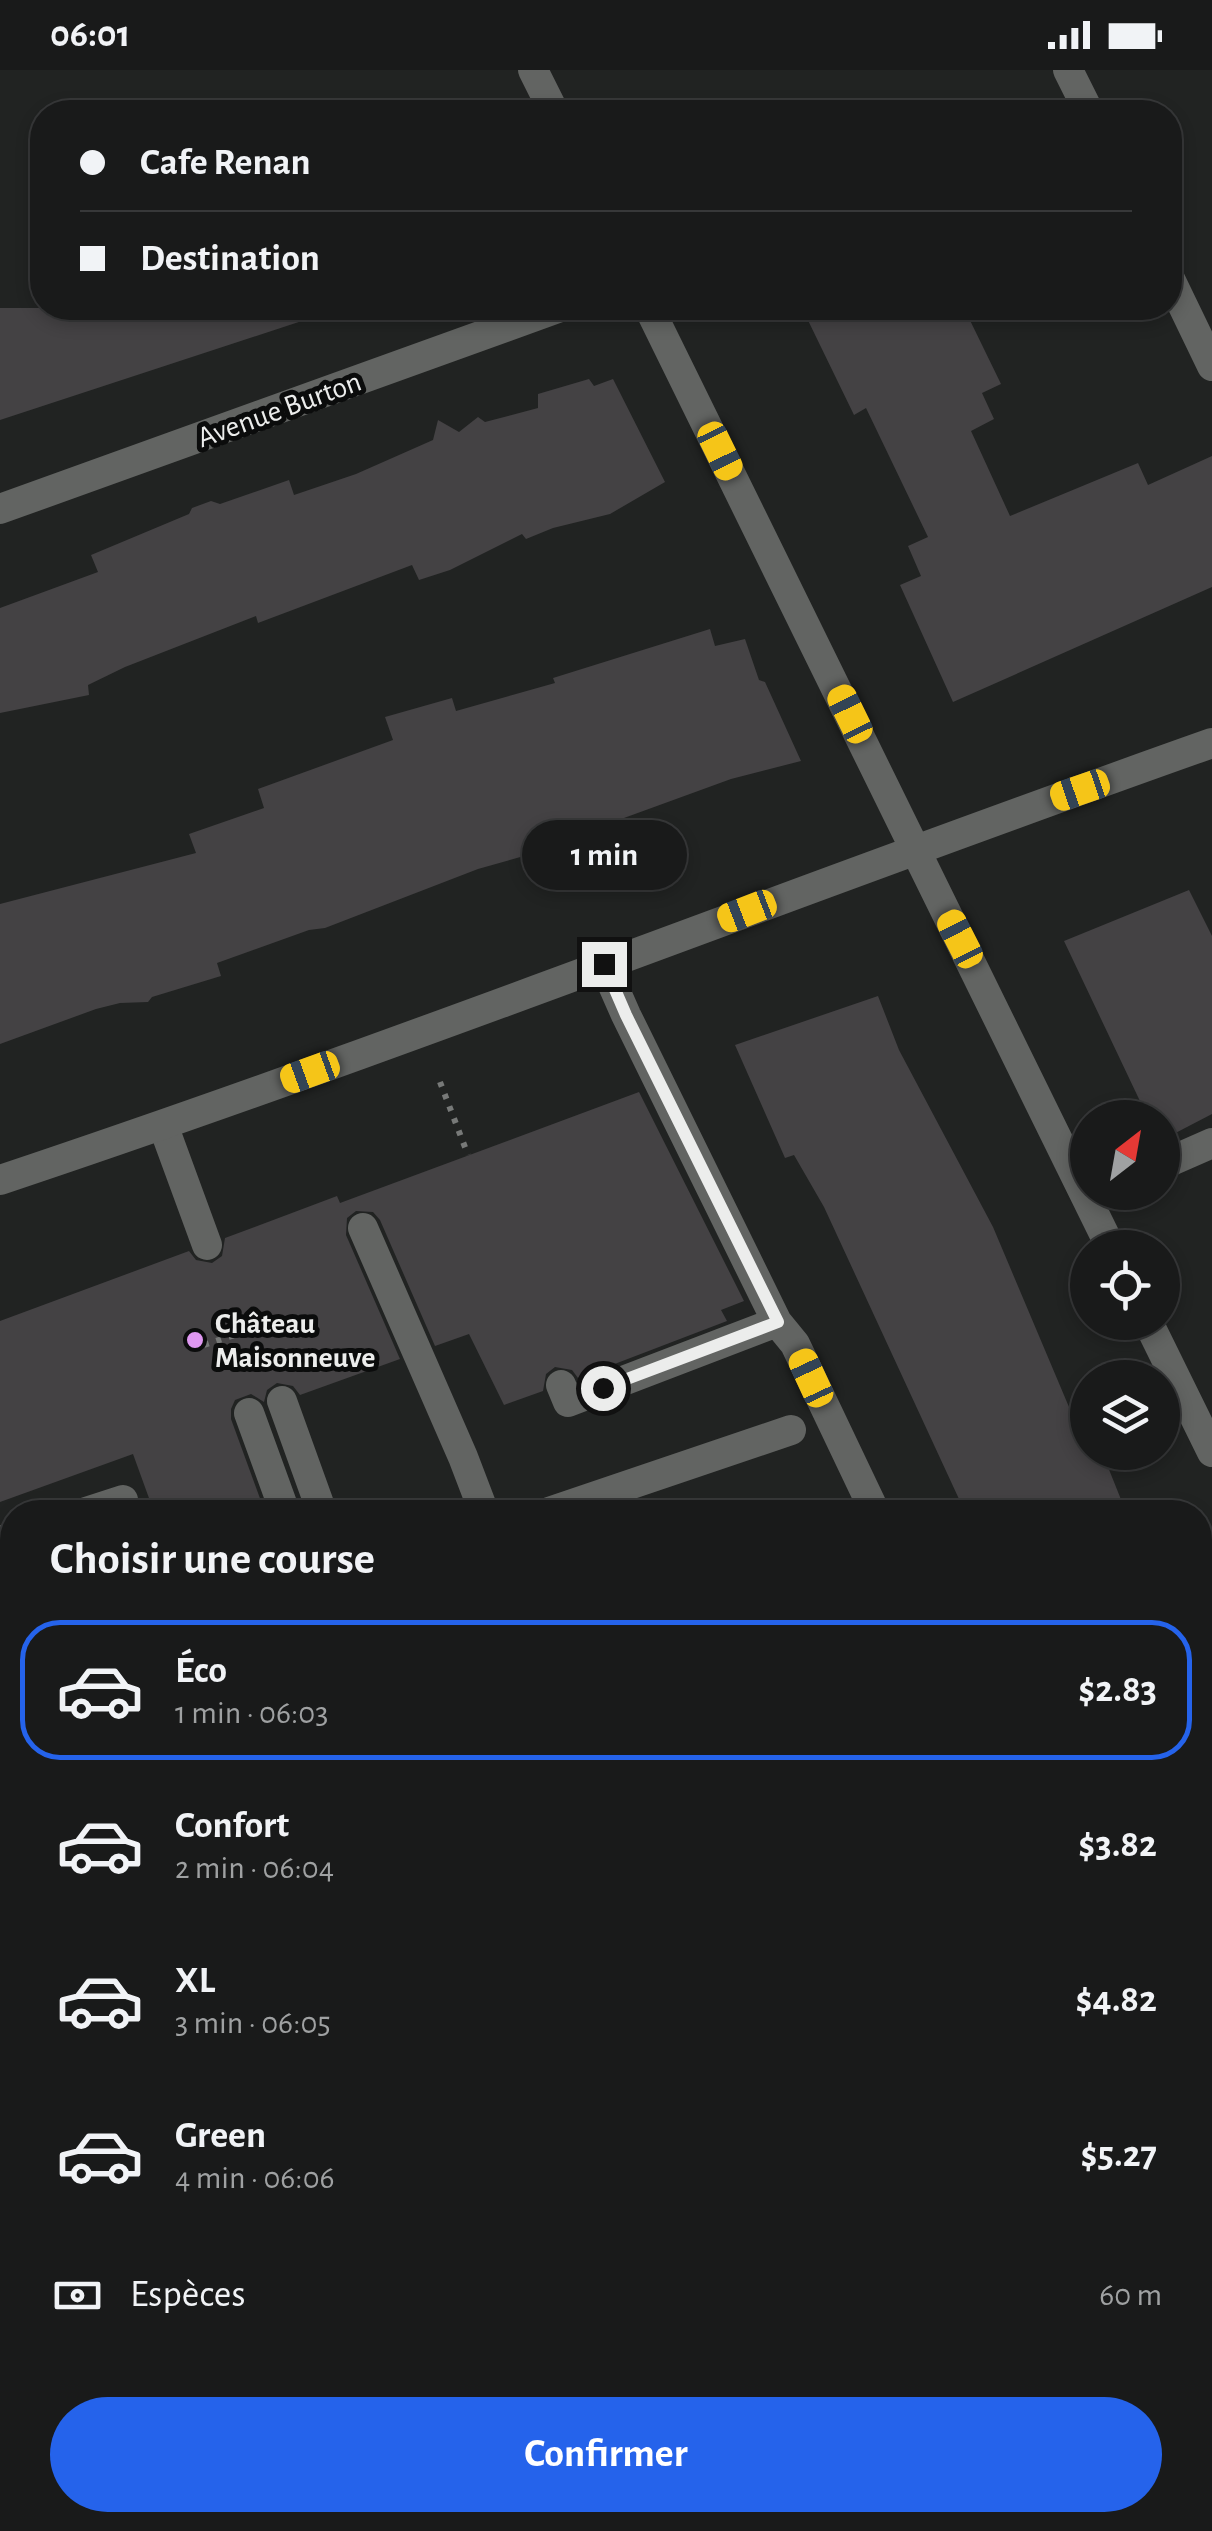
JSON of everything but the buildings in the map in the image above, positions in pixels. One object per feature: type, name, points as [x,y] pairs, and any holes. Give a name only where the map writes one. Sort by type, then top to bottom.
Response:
[{"type":"street","points":[[533,70],[548,100]]},
{"type":"street","points":[[1068,70],[1082,100]]},
{"type":"street","points":[[1182,305],[1212,366]]},
{"type":"street","name":"Avenue Burton","points":[[0,509],[525,320]]},
{"type":"street","points":[[655,320],[915,848],[1070,1149]]},
{"type":"street","points":[[0,1180],[163,1125],[1212,743]]},
{"type":"street","points":[[604,964],[869,1500]]},
{"type":"street","points":[[163,1125],[207,1245]]},
{"type":"street","points":[[1180,1157],[1212,1143]]},
{"type":"street","points":[[363,1228],[480,1500]]},
{"type":"street","points":[[562,1384],[568,1402],[778,1322]]},
{"type":"street","points":[[1157,1340],[1212,1452]]},
{"type":"street","points":[[282,1401],[318,1500]]},
{"type":"street","points":[[249,1413],[281,1500]]},
{"type":"street","points":[[634,1499],[791,1430]]},
{"type":"path","points":[[440,1082],[468,1154]]},
{"type":"path","points":[[204,1345],[274,1322]]},
{"type":"place","name":"Château Maisonneuve","points":[[195,1340]]},
{"type":"route","points":[[603,1388],[778,1322],[604,964]]}]
